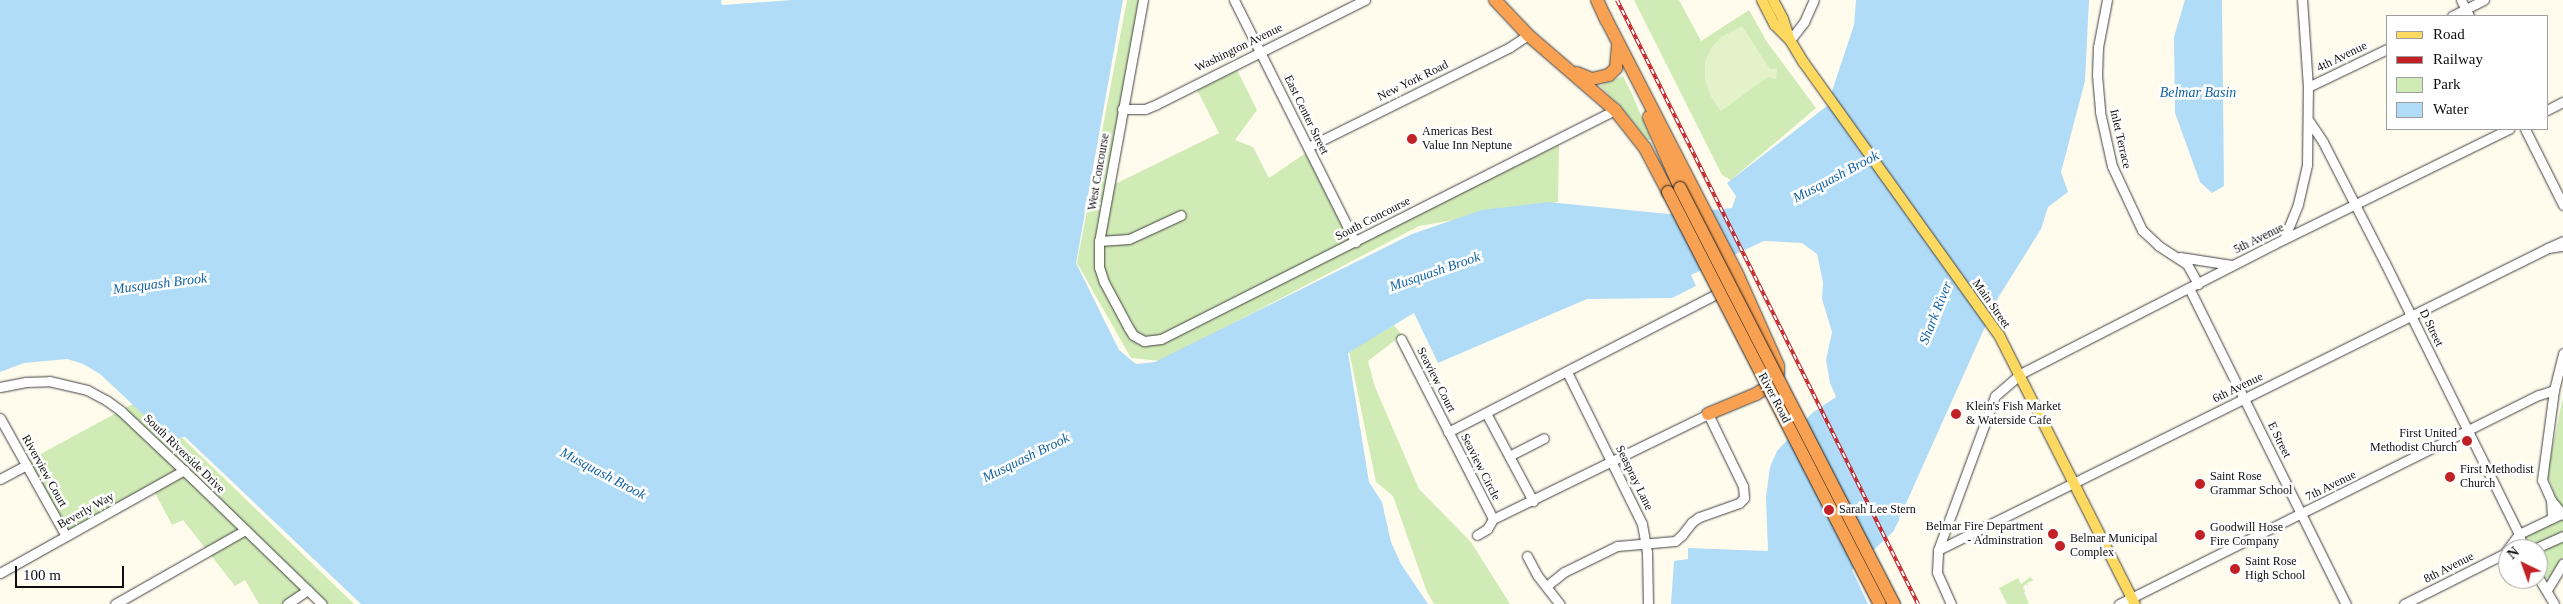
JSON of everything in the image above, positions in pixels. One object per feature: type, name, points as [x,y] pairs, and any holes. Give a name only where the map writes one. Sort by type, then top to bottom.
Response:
[{"type":"highway","points":[[1495,0],[1528,35],[1615,110],[1680,189],[1738,276],[1776,355],[1778,373],[1770,385],[1756,394],[1708,414]]},
{"type":"highway","points":[[1597,0],[1680,189]]},
{"type":"highway","points":[[1604,14],[1680,189],[1894,604]]},
{"type":"highway","points":[[1570,70],[1592,79],[1610,75],[1616,68],[1618,47]]},
{"type":"highway","name":"River Road","points":[[1680,189],[1719,294],[1880,604]]},
{"type":"main road","name":"Main Street","points":[[1762,0],[1776,24],[1790,40],[1999,335],[2133,601]]},
{"type":"main road","name":"Main Street","points":[[1773,0],[1783,19],[1790,40]]},
{"type":"street","name":"West Concourse","points":[[1140,339],[1128,328],[1102,276],[1099,267],[1099,241],[1143,0]]},
{"type":"street","name":"East Center Street","points":[[1234,0],[1355,242]]},
{"type":"street","name":"Washington Avenue","points":[[1122,109],[1145,109],[1155,105],[1365,0]]},
{"type":"street","points":[[1790,40],[1804,22],[1814,0]]},
{"type":"street","name":"Inlet Terrace","points":[[2107,0],[2098,47],[2097,75],[2106,144],[2117,180],[2142,230],[2159,246],[2190,267],[2198,284]]},
{"type":"street","points":[[2284,240],[2294,219],[2304,184],[2309,121],[2302,0]]},
{"type":"street","points":[[2461,0],[2467,13],[2484,0]]},
{"type":"street","name":"New York Road","points":[[1308,147],[1510,47],[1528,35]]},
{"type":"street","name":"4th Avenue","points":[[2308,87],[2386,49]]},
{"type":"street","points":[[2548,110],[2563,102]]},
{"type":"street","name":"South Concourse","points":[[1140,339],[1151,342],[1161,339],[1615,110]]},
{"type":"street","name":"D Street","points":[[2309,121],[2324,142],[2521,539]]},
{"type":"street","name":"5th Avenue","points":[[2020,374],[2233,265],[2508,130]]},
{"type":"street","points":[[2526,130],[2563,205]]},
{"type":"street","points":[[1099,241],[1129,239],[1181,215]]},
{"type":"street","name":"6th Avenue","points":[[1938,550],[2563,241]]},
{"type":"street","name":"6th Avenue","points":[[2548,248],[2563,246]]},
{"type":"street","points":[[2172,255],[2211,264],[2233,265]]},
{"type":"street","name":"E Street","points":[[2189,288],[2346,604]]},
{"type":"street","name":"Seaview Circle","points":[[1708,414],[1493,519],[1448,432],[1719,294]]},
{"type":"street","name":"Seaview Court","points":[[1401,339],[1448,432]]},
{"type":"street","points":[[2563,353],[2554,390],[2542,480],[2551,500],[2563,513]]},
{"type":"street","name":"Seaspray Lane","points":[[1567,372],[1642,524],[1646,543],[1648,604]]},
{"type":"street","points":[[1950,602],[1938,572],[1938,550],[1995,396],[2020,374]]},
{"type":"street","name":"South Riverside Drive","points":[[0,387],[25,382],[61,383],[86,390],[121,411],[322,604]]},
{"type":"street","name":"7th Avenue","points":[[2119,604],[2133,601],[2302,514],[2554,390]]},
{"type":"street","points":[[1486,412],[1533,501]]},
{"type":"street","points":[[1547,586],[1564,572],[1613,548],[1626,544],[1675,541],[1699,517],[1738,503],[1744,498],[1742,486],[1708,414]]},
{"type":"street","name":"Riverview Court","points":[[0,418],[66,536]]},
{"type":"street","points":[[1509,456],[1544,438]]},
{"type":"street","points":[[0,479],[26,465]]},
{"type":"street","name":"Beverly Way","points":[[0,573],[184,470]]},
{"type":"street","points":[[2551,500],[2552,518]]},
{"type":"street","name":"8th Avenue","points":[[2516,539],[2519,534],[2563,513]]},
{"type":"street","points":[[1478,535],[1487,529],[1493,519]]},
{"type":"street","points":[[115,604],[245,530]]},
{"type":"street","points":[[2548,543],[2563,536]]},
{"type":"street","points":[[1527,556],[1537,575],[1560,604]]},
{"type":"street","name":"8th Avenue","points":[[2404,604],[2498,558]]},
{"type":"street","points":[[2554,604],[2547,590],[2563,563]]},
{"type":"street","points":[[287,604],[308,590]]},
{"type":"green space","points":[[1127,0],[1144,0],[1113,185],[1219,133],[1197,90],[1237,70],[1257,110],[1235,140],[1253,147],[1269,178],[1313,148],[1359,243],[1559,145],[1558,202],[1419,226],[1161,361],[1131,358],[1077,263]]},
{"type":"green space","points":[[1634,0],[1679,0],[1701,41],[1749,10],[1767,42],[1816,108],[1731,180],[1722,175]]},
{"type":"green space","points":[[1742,26],[1770,69],[1777,68],[1776,79],[1768,77],[1721,111],[1711,97],[1705,80],[1705,61],[1712,47],[1721,37]]},
{"type":"green space","points":[[1623,76],[1651,139],[1648,140],[1619,104],[1600,86]]},
{"type":"green space","points":[[1392,323],[1402,335],[1368,361],[1375,387],[1419,489],[1471,542],[1510,604],[1434,604],[1427,592],[1393,496],[1376,482],[1349,351]]},
{"type":"green space","points":[[2563,397],[2563,557],[2551,578],[2548,578],[2548,539],[2523,539],[2522,535],[2554,520],[2556,498],[2547,474]]},
{"type":"green space","points":[[142,399],[354,604],[324,604],[312,593],[292,604],[259,604],[245,580],[235,586],[183,520],[172,525],[154,491],[69,538],[26,462]]},
{"type":"green space","points":[[2030,577],[2034,580],[2027,583],[2028,586],[2025,584],[2023,589],[2026,591],[2024,592],[2029,604],[2007,604],[1999,588],[2018,578],[2021,584]]},
{"type":"water","points":[[0,0],[721,0],[722,5],[792,0],[1123,0],[1076,263],[1119,350],[1136,364],[1155,362],[1412,234],[1482,210],[1548,202],[1669,214],[1732,208],[1736,196],[1727,183],[1827,106],[1854,25],[1856,0],[2089,0],[2085,81],[2061,172],[2068,192],[2048,207],[2041,229],[1998,298],[1904,508],[1901,507],[1899,520],[1893,532],[1852,570],[1868,604],[1671,604],[1674,561],[1688,559],[1688,548],[1768,551],[1766,497],[1770,467],[1777,451],[1812,413],[1836,397],[1830,383],[1826,360],[1832,332],[1822,299],[1823,282],[1817,254],[1802,243],[1764,241],[1691,275],[1696,286],[1672,298],[1587,299],[1438,363],[1414,313],[1348,353],[1369,482],[1382,502],[1391,542],[1401,564],[1428,604],[361,604],[185,437],[172,439],[161,431],[100,374],[83,364],[67,359],[24,363],[0,372]]},
{"type":"water","name":"Belmar Basin","points":[[2185,0],[2222,0],[2224,186],[2212,193],[2200,182],[2175,113],[2174,37]]},
{"type":"railway","points":[[1617,0],[1918,604]]},
{"type":"place","name":"Americas Best Value Inn Neptune","points":[[1412,139]]},
{"type":"place","name":"Klein's Fish Market & Waterside Cafe","points":[[1956,414]]},
{"type":"place","name":"First United Methodist Church","points":[[2467,441]]},
{"type":"place","name":"First Methodist Church","points":[[2450,477]]},
{"type":"place","name":"Saint Rose Grammar School","points":[[2200,484]]},
{"type":"place","name":"Sarah Lee Stern","points":[[1829,510]]},
{"type":"place","name":"Belmar Fire Department - Adminstration","points":[[2053,534]]},
{"type":"place","name":"Goodwill Hose Fire Company","points":[[2200,535]]},
{"type":"place","name":"Belmar Municipal Complex","points":[[2060,546]]},
{"type":"place","name":"Saint Rose High School","points":[[2235,569]]},
{"type":"water label","name":"Musquash Brook","points":[[1836,177]]},
{"type":"water label","name":"Musquash Brook","points":[[1435,272]]},
{"type":"water label","name":"Musquash Brook","points":[[160,284]]},
{"type":"water label","name":"Shark River","points":[[1936,313]]},
{"type":"water label","name":"Musquash Brook","points":[[1026,458]]},
{"type":"water label","name":"Musquash Brook","points":[[603,474]]}]
